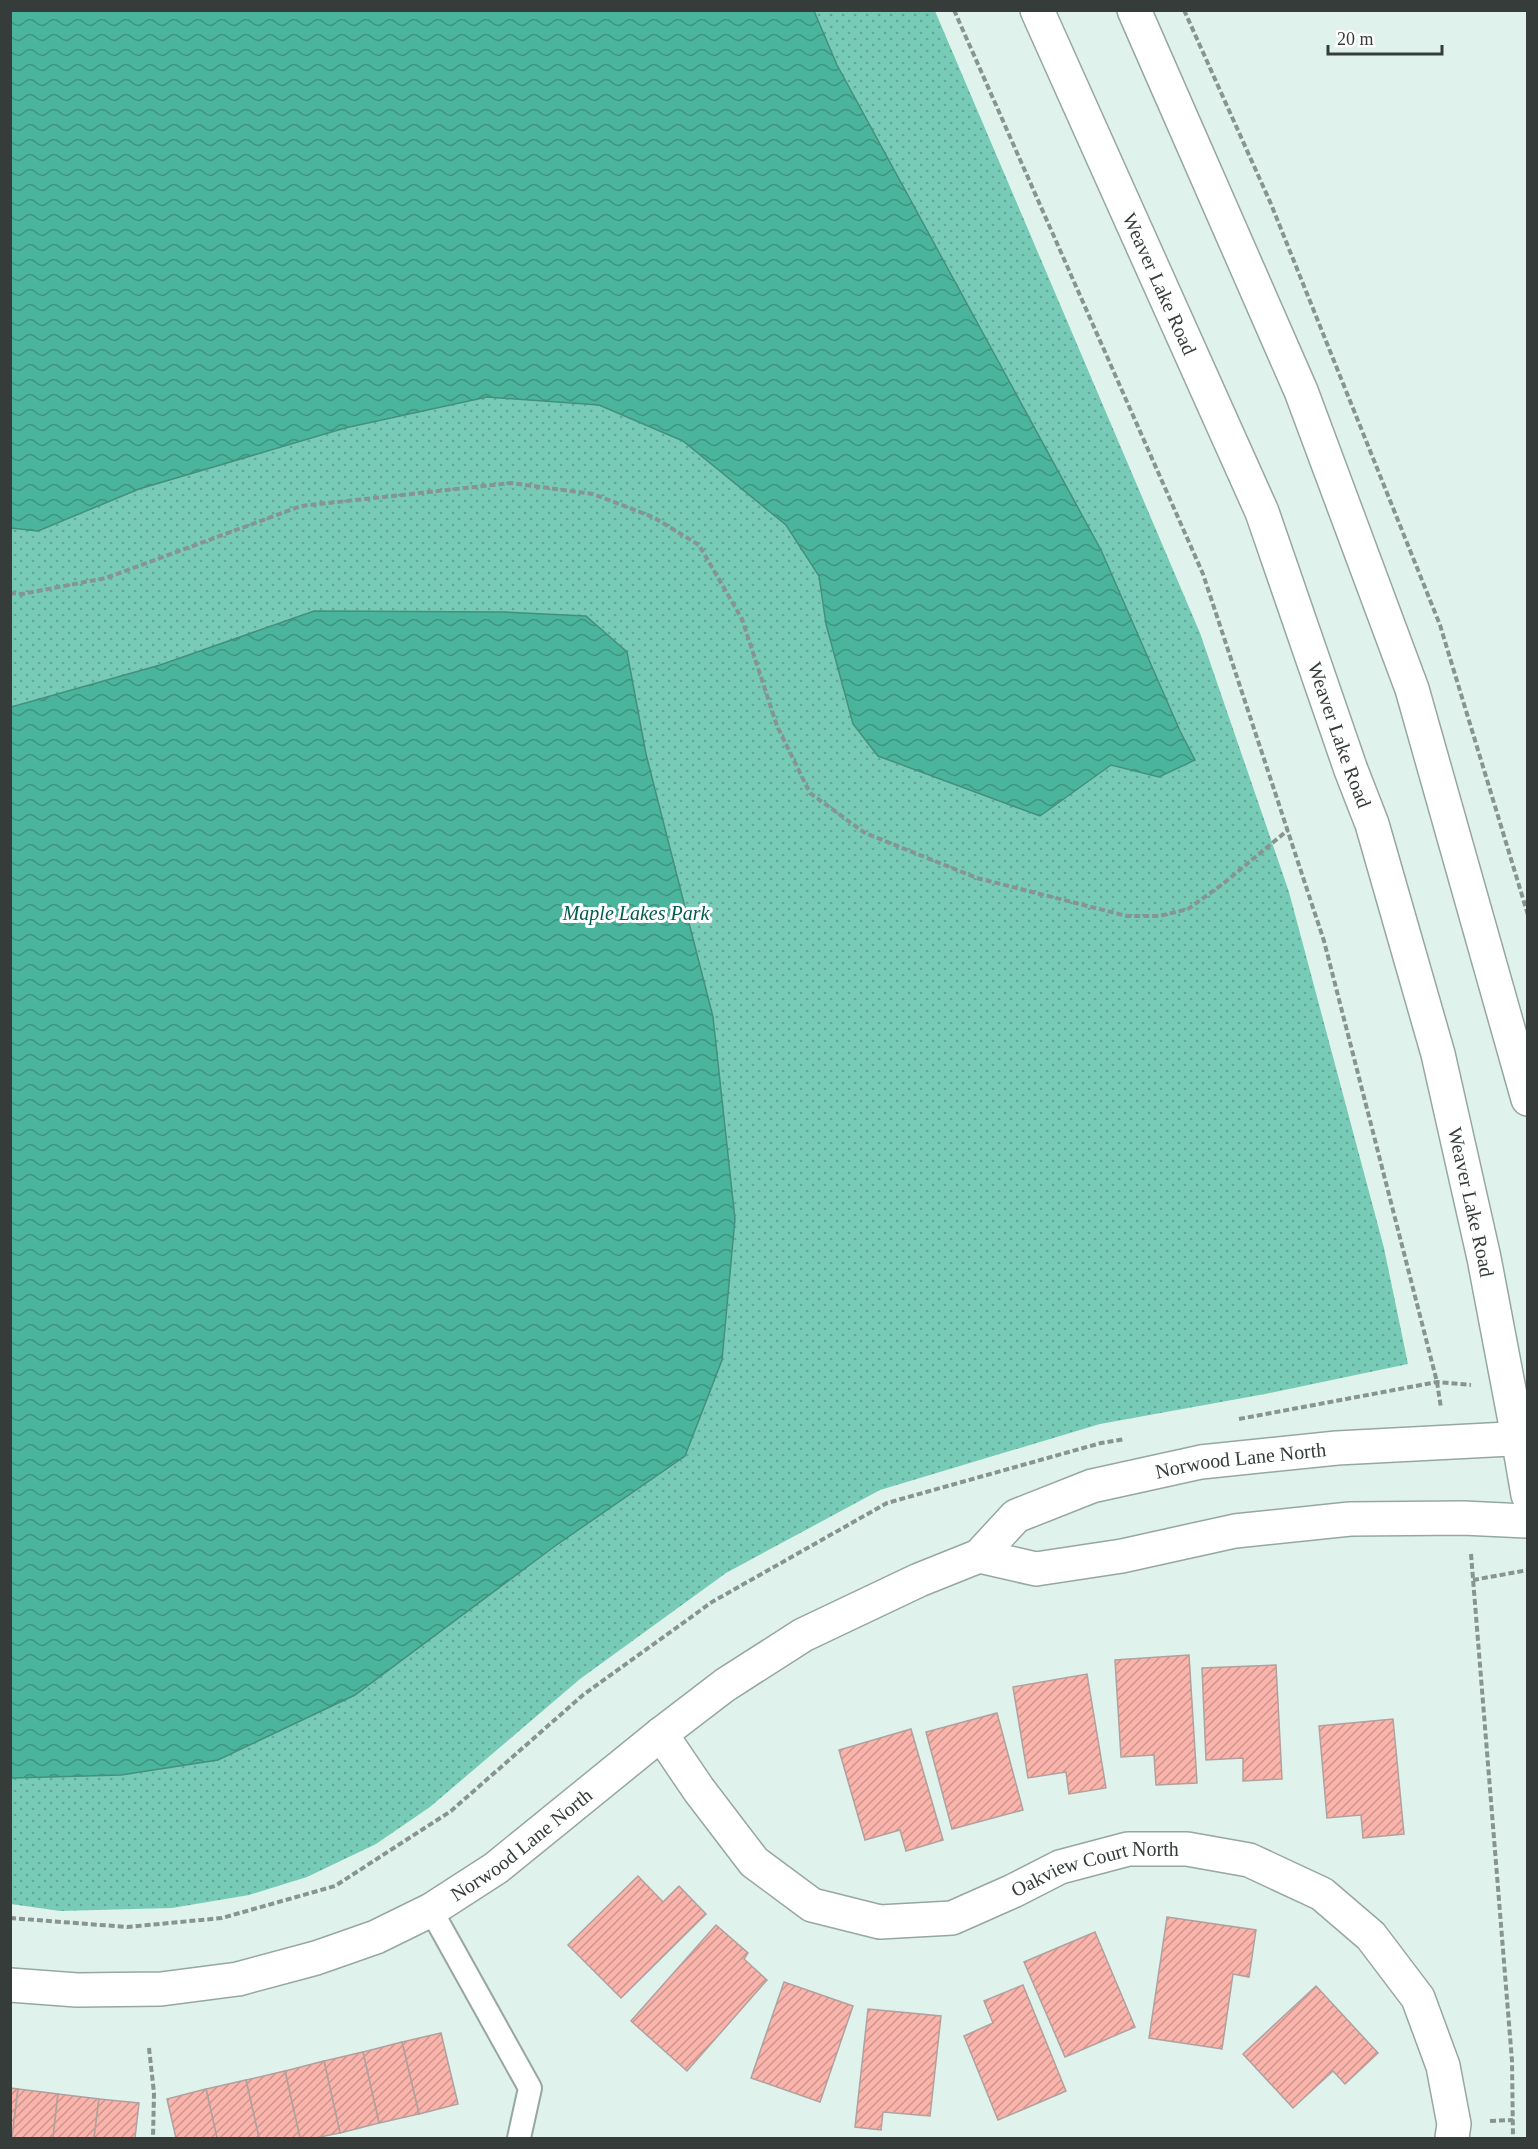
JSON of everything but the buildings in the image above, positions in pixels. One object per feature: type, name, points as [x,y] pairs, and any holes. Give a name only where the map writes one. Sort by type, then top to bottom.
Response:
[{"type":"street","name":"Weaver Lake Road","points":[[1037,10],[1262,512],[1371,824],[1438,1054],[1523,1437],[1527,1495]]},
{"type":"street","points":[[1134,10],[1301,391],[1412,689],[1527,1099]]},
{"type":"street","name":"Norwood Lane North","points":[[10,1985],[77,1990],[161,1989],[238,1978],[316,1958],[376,1937],[431,1910],[496,1868],[725,1685],[803,1635],[919,1580],[979,1556],[1016,1516],[1092,1486],[1201,1462],[1337,1448],[1523,1437]]},
{"type":"street","points":[[979,1556],[1036,1569],[1122,1556],[1234,1531],[1339,1520],[1462,1518],[1527,1521]]},
{"type":"street","name":"Oakview Court North","points":[[661,1734],[699,1790],[754,1862],[812,1905],[880,1923],[952,1918],[1060,1867],[1128,1849],[1187,1849],[1249,1860],[1322,1894],[1371,1936],[1418,1998],[1443,2066],[1454,2124],[1452,2139]]},
{"type":"lane","points":[[431,1910],[530,2088],[517,2138]]},
{"type":"path","points":[[954,10],[1203,574],[1324,941],[1437,1382]]},
{"type":"path","points":[[10,593],[22,594],[106,578],[301,506],[511,483],[593,494],[652,517],[699,545],[742,619],[777,726],[810,793],[865,833],[977,878],[1127,916],[1159,916],[1188,909],[1224,883],[1288,830]]},
{"type":"path","points":[[1513,2139],[1512,2061],[1473,1580],[1527,1570]]},
{"type":"path","points":[[149,2048],[154,2092],[153,2139]]},
{"type":"green space","name":"Maple Lakes Park","points":[[11,11],[935,11],[1200,633],[1289,892],[1384,1248],[1408,1364],[1265,1394],[1100,1424],[880,1490],[726,1573],[580,1679],[430,1807],[376,1844],[307,1877],[249,1895],[172,1908],[60,1911],[11,1904]]},
{"type":"water","points":[[10,11],[814,11],[837,65],[1101,550],[1180,731],[1195,760],[1159,777],[1111,765],[1040,816],[878,756],[853,724],[826,624],[819,576],[786,525],[683,441],[599,405],[487,397],[345,428],[139,489],[38,531],[11,528]]},
{"type":"water","points":[[314,611],[505,612],[586,616],[627,652],[646,754],[713,1017],[735,1219],[722,1360],[685,1456],[555,1546],[355,1695],[218,1760],[121,1775],[13,1778],[10,1777],[11,707],[160,665]]}]
